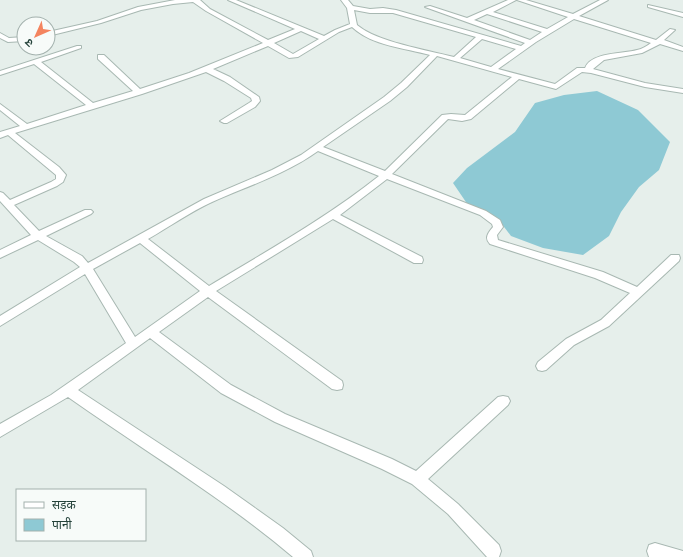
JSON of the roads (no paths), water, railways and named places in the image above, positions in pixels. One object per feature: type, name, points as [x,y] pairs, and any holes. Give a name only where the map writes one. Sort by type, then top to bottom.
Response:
[{"type":"street","points":[[56,32],[99,22],[140,8],[173,2],[196,0],[208,10],[288,55],[295,56],[337,31],[352,25]]},
{"type":"street","points":[[230,0],[325,39]]},
{"type":"street","points":[[467,21],[513,0]]},
{"type":"street","points":[[520,0],[683,49]]},
{"type":"street","points":[[493,69],[520,48],[546,31],[605,0]]},
{"type":"street","points":[[520,48],[394,11],[370,11],[350,3],[350,19],[352,25],[359,30],[379,39],[518,76],[556,86],[580,70],[591,71],[645,85],[683,91]]},
{"type":"street","points":[[428,4],[436,3]]},
{"type":"street","points":[[428,4],[467,21],[530,42]]},
{"type":"street","points":[[650,6],[683,15]]},
{"type":"street","points":[[487,12],[546,31]]},
{"type":"street","points":[[4,133],[139,92],[207,69],[301,29]]},
{"type":"street","points":[[591,71],[589,67],[602,58],[640,52],[658,42],[672,30]]},
{"type":"street","points":[[0,35],[8,40],[16,40]]},
{"type":"street","points":[[455,59],[481,36]]},
{"type":"street","points":[[0,73],[79,47]]},
{"type":"street","points":[[0,322],[87,268],[207,201],[275,172],[318,148],[387,99],[404,85],[435,54]]},
{"type":"street","points":[[101,57],[139,92]]},
{"type":"street","points":[[35,61],[92,106]]},
{"type":"street","points":[[207,69],[227,79],[255,97],[256,101],[252,105],[224,121]]},
{"type":"street","points":[[0,431],[69,391],[208,291],[332,215],[386,175],[445,117],[452,116],[462,119],[468,117],[518,76]]},
{"type":"street","points":[[0,106],[25,126]]},
{"type":"street","points":[[4,133],[56,169],[60,175],[60,180],[54,184],[8,204]]},
{"type":"street","points":[[318,148],[440,196],[491,218],[496,222],[498,227],[492,235],[492,240],[494,242],[599,275],[638,292]]},
{"type":"street","points":[[0,195],[38,236],[78,259],[87,268],[133,344]]},
{"type":"street","points":[[0,254],[88,212]]},
{"type":"street","points":[[332,215],[418,260]]},
{"type":"street","points":[[140,238],[208,291],[337,385]]},
{"type":"street","points":[[542,366],[570,342],[605,323],[675,258]]},
{"type":"street","points":[[150,332],[226,389],[280,418],[387,464],[417,479],[453,509],[493,555]]},
{"type":"street","points":[[69,391],[113,423],[240,504],[305,557]]},
{"type":"street","points":[[417,479],[503,401]]},
{"type":"street","points":[[655,551],[677,557]]},
{"type":"water","points":[[597,91],[638,110],[670,142],[659,170],[639,187],[621,212],[609,236],[583,255],[543,248],[511,236],[498,219],[468,205],[453,183],[467,168],[515,132],[535,103],[564,95]]}]
